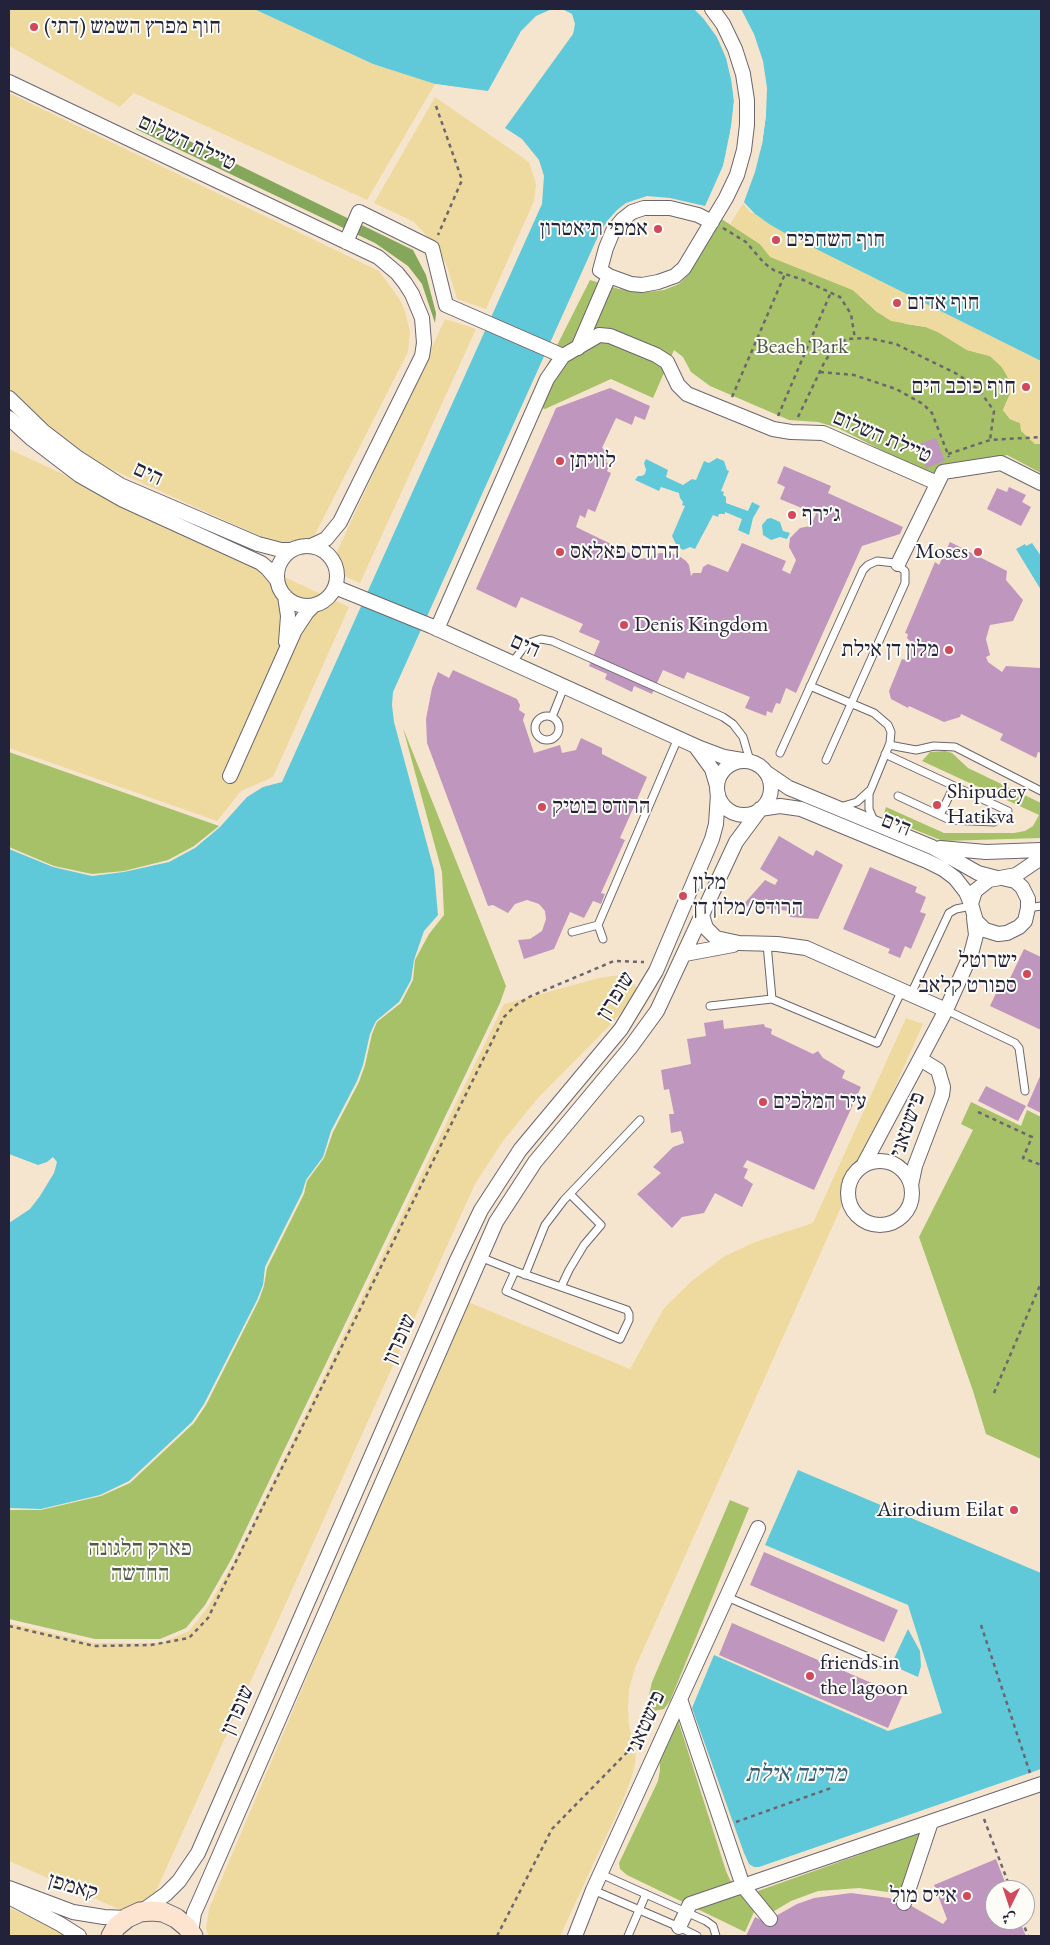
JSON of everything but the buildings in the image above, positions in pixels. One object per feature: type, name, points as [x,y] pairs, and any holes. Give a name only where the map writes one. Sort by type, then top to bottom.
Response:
[{"type":"street","points":[[712,9],[723,24],[735,49],[743,74],[747,100],[744,150],[737,175],[726,198],[712,222],[684,268],[674,276],[642,285],[631,284],[609,276],[600,270],[606,248],[618,226],[632,212],[644,208],[670,208],[712,222]]},
{"type":"street","name":"טיילת השלום","points":[[9,82],[378,257],[392,268],[405,283],[415,300],[422,318],[424,343],[422,356],[340,522]]},
{"type":"street","points":[[346,242],[359,212],[432,248],[446,305],[563,356],[547,379],[434,628]]},
{"type":"street","points":[[578,348],[609,276]]},
{"type":"street","name":"טיילת השלום","points":[[563,356],[599,335],[610,336],[667,362],[678,385],[687,394],[773,429],[791,432],[823,433],[937,483],[943,472],[1001,463],[1041,483]]},
{"type":"street","name":"הים","points":[[9,398],[44,431],[78,458],[120,485],[258,544],[281,550],[291,550]]},
{"type":"street","name":"הים","points":[[9,418],[32,439],[79,475],[124,500],[260,563],[277,580]]},
{"type":"street","points":[[898,564],[937,483]]},
{"type":"street","points":[[284,655],[288,628],[285,596],[277,580],[279,564],[291,550],[311,546],[326,539],[340,522]]},
{"type":"street","points":[[230,776],[300,621],[314,605],[327,598],[335,587],[337,573],[334,562],[335,544],[340,522]]},
{"type":"street","points":[[311,546],[322,550],[334,562]]},
{"type":"street","name":"הים","points":[[335,587],[434,628],[696,746],[724,757],[746,761]]},
{"type":"street","points":[[285,596],[300,605],[314,605]]},
{"type":"street","points":[[696,746],[712,768],[717,790],[723,806],[734,813],[747,815],[760,810],[768,802],[771,794],[771,785],[767,773],[758,764],[746,761],[733,762],[723,770],[717,790]]},
{"type":"street","name":"הים","points":[[767,773],[784,786],[929,846],[972,870],[984,875],[1000,878]]},
{"type":"street","name":"שופרון","points":[[134,1915],[166,1894],[180,1881],[198,1853],[457,1260],[481,1210],[520,1150],[621,1029],[659,964],[712,839],[716,819],[717,790]]},
{"type":"street","name":"הים","points":[[760,810],[780,806],[801,809],[927,861],[955,878],[966,892],[972,909]]},
{"type":"street","name":"שופרון","points":[[192,1934],[194,1913],[496,1222],[530,1170],[630,1048],[657,1011],[736,842],[760,810]]},
{"type":"street","name":"הים","points":[[929,846],[959,851],[986,852],[1041,850]]},
{"type":"street","points":[[1000,878],[1015,882],[1022,887],[1028,899],[1035,907],[1015,930],[1003,934],[994,934],[978,925],[972,909],[975,891],[981,884],[989,880],[1019,874],[1041,858]]},
{"type":"street","name":"פישטאני","points":[[864,1164],[946,1010],[972,954],[975,939],[972,909]]},
{"type":"street","points":[[702,915],[706,928],[712,936],[739,944]]},
{"type":"street","name":"פישטאני","points":[[972,954],[985,942],[1003,934]]},
{"type":"street","points":[[684,954],[739,944],[794,946],[818,952],[946,1010]]},
{"type":"street","name":"פישטאני","points":[[911,1184],[915,1166],[942,1095],[943,1087],[938,1070],[920,1059]]},
{"type":"street","points":[[874,1160],[885,1160],[904,1170],[911,1184],[912,1200],[900,1218],[891,1223],[880,1225],[870,1223],[856,1214],[848,1201],[848,1190],[850,1180],[864,1164],[874,1160]]},
{"type":"street","name":"פישטאני","points":[[575,1936],[593,1890],[758,1528]]},
{"type":"street","points":[[680,1699],[743,1886],[770,1919]]},
{"type":"street","points":[[679,1927],[690,1904],[1038,1785]]},
{"type":"street","points":[[904,1903],[931,1822]]},
{"type":"street","name":"קאמפן","points":[[9,1888],[73,1912],[104,1917],[134,1915]]},
{"type":"street","name":"קאמפן","points":[[9,1898],[79,1936]]},
{"type":"street","points":[[111,1936],[116,1927],[134,1915],[155,1911],[170,1914],[182,1922],[192,1934]]},
{"type":"lane","points":[[780,753],[866,567],[880,560],[898,564],[906,574],[905,583],[826,760]]},
{"type":"lane","points":[[512,663],[524,647],[532,642],[541,639],[552,641],[722,717],[733,724],[743,737],[746,761]]},
{"type":"lane","points":[[810,686],[874,713],[886,722],[890,732],[889,744],[870,791],[869,809],[874,822],[878,825]]},
{"type":"lane","points":[[552,717],[564,687]]},
{"type":"lane","points":[[603,939],[598,925],[678,738]]},
{"type":"lane","points":[[889,744],[916,750],[934,746],[955,747],[1041,791]]},
{"type":"lane","points":[[885,754],[1008,811]]},
{"type":"lane","points":[[940,815],[954,786]]},
{"type":"lane","points":[[836,808],[854,804],[870,791]]},
{"type":"lane","points":[[898,796],[950,820],[994,822]]},
{"type":"lane","points":[[710,1006],[772,998],[878,1043],[949,913],[956,909],[972,909]]},
{"type":"lane","points":[[572,932],[598,925]]},
{"type":"lane","points":[[767,944],[772,998]]},
{"type":"lane","points":[[946,1010],[1015,1043],[1020,1048],[1025,1091]]},
{"type":"lane","points":[[525,1275],[545,1225],[570,1194],[640,1120]]},
{"type":"lane","points":[[561,1287],[584,1245],[601,1225],[570,1194]]},
{"type":"lane","points":[[480,1257],[515,1272],[627,1310],[629,1320],[620,1340],[506,1291],[515,1272]]},
{"type":"lane","points":[[727,1597],[882,1663]]},
{"type":"lane","points":[[601,1874],[710,1923],[715,1929],[716,1936]]},
{"type":"lane","points":[[593,1890],[697,1936]]},
{"type":"lane","points":[[628,1936],[646,1894]]},
{"type":"path","points":[[432,248],[462,180],[436,106]]},
{"type":"path","points":[[712,222],[746,242],[764,264],[775,271],[840,296],[851,314],[855,339]]},
{"type":"path","points":[[726,410],[785,274]]},
{"type":"path","points":[[773,429],[831,292]]},
{"type":"path","points":[[791,432],[820,372],[834,349],[846,339],[868,338],[896,344],[958,374],[972,384],[994,411],[990,440]]},
{"type":"path","points":[[820,372],[854,375],[896,389],[923,404],[932,413],[954,470]]},
{"type":"path","points":[[947,455],[990,440],[1041,437]]},
{"type":"path","points":[[9,1626],[94,1646],[152,1645],[189,1638],[208,1618],[504,1018],[516,1005],[531,996],[614,961],[635,960],[659,964]]},
{"type":"path","points":[[978,1112],[1032,1137],[1023,1158],[1041,1165]]},
{"type":"path","points":[[994,1393],[1041,1283]]},
{"type":"path","points":[[981,1625],[1038,1785]]},
{"type":"path","points":[[496,1936],[552,1829],[643,1736],[666,1730]]},
{"type":"path","points":[[723,1827],[831,1788]]},
{"type":"path","points":[[979,1806],[1007,1880]]},
{"type":"green space","points":[[142,118],[413,250],[426,275],[436,313],[435,323],[422,284],[408,266],[375,243],[136,129]]},
{"type":"green space","name":"Beach Park","points":[[720,218],[760,244],[771,257],[853,290],[877,312],[906,324],[926,327],[938,332],[967,350],[990,356],[1002,367],[1010,381],[1010,394],[1003,410],[1010,419],[1020,423],[1035,444],[1041,444],[1041,473],[1007,455],[929,474],[838,428],[818,422],[789,420],[710,386],[691,372],[683,357],[674,350],[653,398],[611,379],[545,409],[528,403],[590,280],[619,289],[647,292],[664,290],[679,284],[689,274]]},
{"type":"green space","name":"פארק הלגונה החדשה","points":[[403,728],[506,986],[500,1003],[232,1558],[205,1605],[186,1628],[160,1639],[95,1639],[9,1619],[9,1510],[41,1510],[101,1496],[130,1483],[194,1423],[206,1405],[259,1300],[267,1268],[304,1194],[307,1181],[324,1158],[333,1132],[359,1082],[377,1022],[401,1003],[413,980],[415,960],[429,934],[444,915],[442,872]]},
{"type":"green space","points":[[945,751],[952,753],[968,768],[1041,803],[1041,838],[943,841],[883,817],[886,807],[944,833],[1014,833],[1025,831],[1033,826],[1039,815],[922,761],[930,752]]},
{"type":"green space","points":[[9,752],[219,826],[194,846],[168,860],[124,871],[92,874],[54,866],[9,847]]},
{"type":"green space","points":[[971,1102],[1021,1126],[1027,1110],[1041,1117],[1041,1459],[986,1434],[973,1391],[919,1237],[973,1130],[961,1124]]},
{"type":"green space","points":[[730,1500],[749,1508],[670,1701],[664,1709],[653,1711],[649,1707],[652,1682]]},
{"type":"green space","points":[[678,1720],[726,1871],[730,1880],[740,1888],[758,1891],[923,1832],[902,1894],[859,1888],[818,1891],[791,1901],[764,1917],[754,1912],[745,1932],[627,1875],[620,1869],[619,1863],[658,1781],[660,1770],[659,1751]]},
{"type":"sand","points":[[9,9],[254,9],[373,64],[435,84],[367,200],[134,93],[120,107],[9,46]]},
{"type":"sand","points":[[9,93],[379,271],[400,300],[410,332],[408,352],[304,556],[9,423]]},
{"type":"sand","points":[[435,97],[529,162],[536,184],[534,201],[486,309],[457,299],[447,266],[437,247],[414,222],[374,203]]},
{"type":"sand","points":[[744,202],[754,213],[790,236],[1041,361],[1041,444],[1035,444],[1021,431],[1020,423],[1010,419],[1003,410],[1010,394],[1010,381],[1002,367],[990,356],[967,350],[938,332],[926,327],[891,321],[877,312],[853,290],[770,257],[760,244],[730,224]]},
{"type":"sand","points":[[445,319],[476,329],[360,583],[329,569]]},
{"type":"sand","points":[[9,449],[349,607],[273,777],[241,791],[217,821],[9,748]]},
{"type":"sand","points":[[619,975],[633,981],[638,992],[613,1022],[538,1098],[503,1141],[475,1184],[147,1911],[137,1917],[9,1861],[9,1623],[94,1643],[161,1643],[189,1631],[208,1607],[235,1560],[504,1004],[599,978]]},
{"type":"sand","points":[[906,1018],[923,1024],[635,1668],[629,1689],[628,1708],[629,1726],[636,1749],[635,1765],[623,1800],[560,1936],[209,1936],[206,1929],[209,1909],[466,1301],[630,1369],[664,1308],[694,1279],[725,1256],[755,1242],[813,1223]]},
{"type":"sand","points":[[9,1908],[77,1936],[9,1936]]},
{"type":"water","points":[[254,9],[694,9],[717,37],[726,58],[734,101],[732,122],[723,166],[705,206],[670,198],[647,196],[626,203],[617,210],[599,234],[393,692],[394,722],[434,870],[438,915],[424,931],[414,960],[411,980],[399,1002],[376,1021],[370,1034],[363,1065],[357,1081],[331,1131],[323,1157],[306,1180],[302,1193],[265,1267],[263,1285],[257,1300],[204,1404],[192,1422],[129,1481],[100,1495],[41,1509],[9,1508],[9,1223],[30,1209],[54,1173],[57,1162],[53,1157],[47,1162],[38,1165],[9,1154],[9,849],[53,867],[92,876],[124,872],[169,862],[195,848],[220,827],[247,797],[263,787],[282,782],[542,204],[544,176],[539,160],[522,139],[505,128],[573,34],[575,24],[572,14],[564,10],[550,10],[536,16],[521,31],[488,91],[435,84],[373,64]]},
{"type":"water","points":[[741,9],[1041,9],[1041,361],[790,236],[754,213],[744,202],[755,172],[762,144],[767,88],[763,61],[754,34]]},
{"type":"water","points":[[717,458],[724,461],[729,471],[721,491],[724,492],[723,495],[726,497],[726,503],[748,511],[752,502],[760,506],[753,518],[749,535],[738,530],[742,519],[725,512],[725,514],[719,514],[718,517],[713,515],[695,549],[690,547],[683,550],[677,546],[672,536],[685,506],[682,505],[683,502],[679,493],[661,487],[659,491],[635,480],[638,476],[645,474],[644,463],[646,459],[668,470],[666,477],[683,485],[692,479],[696,480],[704,461],[709,463]]},
{"type":"water","points":[[771,518],[780,522],[783,531],[790,533],[787,539],[780,537],[771,540],[763,535],[762,525],[767,519]]},
{"type":"water","points":[[1032,543],[1041,556],[1041,590],[1016,549],[1025,544],[1026,546]]},
{"type":"water","name":"מרינה אילת","points":[[798,1470],[1041,1573],[1041,1769],[759,1867],[754,1867],[749,1864],[744,1853],[692,1708],[714,1655],[888,1731],[942,1713],[908,1605],[765,1545]]},
{"type":"water","points":[[908,1629],[920,1651],[921,1666],[918,1677],[891,1665]]},
{"type":"pier","points":[[695,9],[698,9],[705,16],[719,36],[728,57],[734,79],[736,100],[735,123],[731,145],[725,167],[708,207],[706,207],[723,166],[729,144],[734,101],[727,57],[704,17]]},
{"type":"pier","points":[[738,9],[741,9],[753,35],[762,61],[766,88],[766,115],[762,144],[743,202],[754,213],[751,213],[742,202],[760,143],[764,115],[764,88],[760,61],[752,35]]},
{"type":"pier","points":[[550,10],[564,11],[572,15],[574,24],[573,33],[504,128],[571,32],[573,24],[570,16],[551,12],[538,18],[523,33],[489,93],[438,87],[435,84],[488,92],[522,31],[537,16]]},
{"type":"place","name":"חוף מפרץ השמש (דתי)","points":[[34,27]]},
{"type":"place","name":"אמפי תיאטרון","points":[[658,229]]},
{"type":"place","name":"חוף השחפים","points":[[776,240]]},
{"type":"place","name":"חוף אדום","points":[[897,303]]},
{"type":"place","name":"חוף כוכב הים","points":[[1026,387]]},
{"type":"place","name":"לוויתן","points":[[560,461]]},
{"type":"place","name":"ג'ירף","points":[[792,515]]},
{"type":"place","name":"הרודס פאלאס","points":[[560,552]]},
{"type":"place","name":"Moses","points":[[978,552]]},
{"type":"place","name":"Denis Kingdom","points":[[624,625]]},
{"type":"place","name":"מלון דן אילת","points":[[949,650]]},
{"type":"place","name":"Shipudey Hatikva","points":[[937,805]]},
{"type":"place","name":"הרודס בוטיק","points":[[542,807]]},
{"type":"place","name":"מלון הרודס/מלון דן","points":[[683,896]]},
{"type":"place","name":"ישרוטל ספורט קלאב","points":[[1027,974]]},
{"type":"place","name":"עיר המלכים","points":[[763,1102]]},
{"type":"place","name":"Airodium Eilat","points":[[1014,1510]]},
{"type":"place","name":"friends in the lagoon","points":[[810,1676]]},
{"type":"place","name":"אייס מול","points":[[967,1896]]}]
